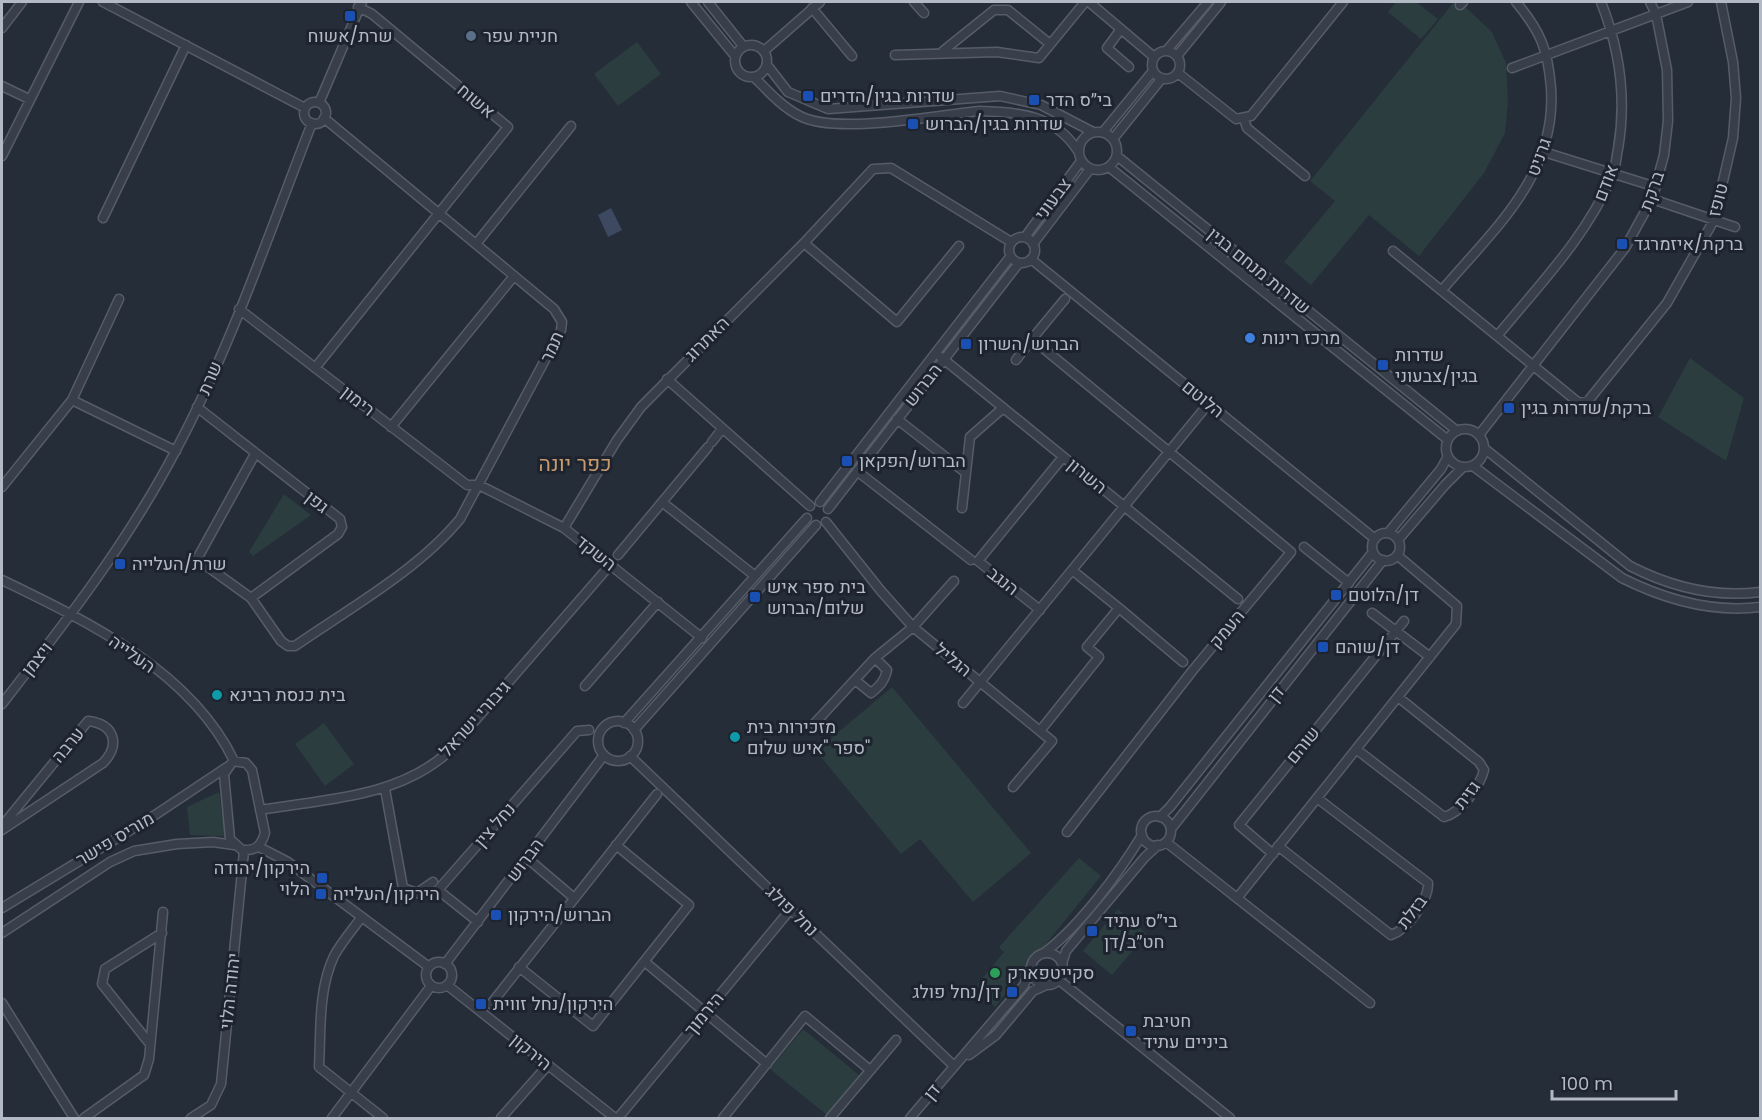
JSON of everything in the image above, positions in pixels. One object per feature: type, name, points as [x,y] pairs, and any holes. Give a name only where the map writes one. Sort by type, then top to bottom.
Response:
[{"type":"street","points":[[2,28],[22,2]]},
{"type":"street","points":[[2,156],[79,2]]},
{"type":"street","points":[[103,2],[305,108]]},
{"type":"street","points":[[691,2],[735,56],[737,70],[746,76],[754,77],[784,106],[811,121],[843,124],[1001,111],[1037,118],[1054,125],[1068,135],[1081,161],[1090,169],[1109,167],[1117,156],[1113,139],[1103,132],[1093,132],[1041,105],[1000,96],[828,109],[788,93],[767,65],[764,51],[754,44],[743,46],[735,56]]},
{"type":"street","points":[[708,2],[743,46]]},
{"type":"street","points":[[764,51],[820,2]]},
{"type":"street","points":[[915,2],[924,13]]},
{"type":"street","points":[[992,2],[999,10]]},
{"type":"street","points":[[895,55],[998,52],[1039,58],[1087,2],[1154,57]]},
{"type":"street","points":[[1154,57],[1167,50],[1208,2]]},
{"type":"street","points":[[1177,56],[1221,2]]},
{"type":"street","points":[[1178,74],[1236,119],[1244,120],[1251,116],[1343,2]]},
{"type":"street","name":"גרניט","points":[[1442,290],[1521,197],[1536,172],[1544,152],[1552,110],[1548,54],[1538,33],[1516,2]]},
{"type":"street","name":"אודם","points":[[1498,335],[1570,247],[1596,210],[1613,173],[1621,131],[1622,93],[1619,59],[1612,30],[1601,2]]},
{"type":"street","name":"ברקת","points":[[1479,435],[1625,248],[1652,199],[1668,121],[1667,70],[1656,14],[1650,2]]},
{"type":"street","points":[[1512,68],[1688,2]]},
{"type":"street","name":"טופז","points":[[1535,365],[1579,403],[1594,396],[1667,303],[1714,220],[1733,138],[1736,98],[1733,62],[1721,2]]},
{"type":"street","points":[[319,103],[360,4]]},
{"type":"street","name":"אשוח","points":[[360,4],[508,126],[439,213]]},
{"type":"street","points":[[812,8],[852,56]]},
{"type":"street","points":[[943,52],[994,10],[1008,10],[1050,44]]},
{"type":"street","points":[[1121,29],[1107,48],[1129,67]]},
{"type":"street","points":[[103,218],[186,45]]},
{"type":"street","points":[[1153,71],[1162,78],[1170,78],[1178,74],[1181,64],[1177,56],[1167,50]]},
{"type":"street","points":[[1103,132],[1153,71],[1154,57]]},
{"type":"street","points":[[754,77],[764,71],[767,65]]},
{"type":"street","points":[[1113,139],[1162,78]]},
{"type":"street","points":[[2,86],[29,99]]},
{"type":"street","points":[[312,102],[319,103],[325,111],[324,118],[318,123],[305,119],[305,108],[312,102]]},
{"type":"street","name":"תמר","points":[[251,598],[281,641],[288,646],[295,646],[422,558],[445,537],[460,519],[561,330],[562,322],[554,309],[324,118]]},
{"type":"street","points":[[1244,120],[1247,128],[1305,176]]},
{"type":"street","name":"שרת","points":[[73,614],[110,562],[176,450],[197,407],[240,309],[312,123]]},
{"type":"street","points":[[476,244],[572,126]]},
{"type":"street","points":[[1078,151],[1083,139],[1093,132]]},
{"type":"street","points":[[1544,152],[1656,187]]},
{"type":"street","name":"שדרות מנחם בגין","points":[[1117,156],[1457,431]]},
{"type":"street","name":"צבעוני","points":[[1024,237],[1081,161]]},
{"type":"street","name":"שדרות מנחם בגין","points":[[1109,167],[1448,440]]},
{"type":"street","name":"האתרוג","points":[[564,528],[617,440],[641,407],[804,243],[873,169],[891,168],[1011,242]]},
{"type":"street","name":"צבעוני","points":[[1033,244],[1090,169]]},
{"type":"street","points":[[1652,199],[1735,227]]},
{"type":"street","points":[[315,368],[439,213]]},
{"type":"street","points":[[1024,237],[1033,244],[1034,252],[1031,258],[1019,263],[1010,257],[1009,248],[1011,242],[1024,237]]},
{"type":"street","points":[[804,243],[897,322],[959,246]]},
{"type":"street","points":[[1393,251],[1535,365]]},
{"type":"street","name":"הברוש","points":[[828,509],[897,419],[1010,257]]},
{"type":"street","name":"הלוטם","points":[[1031,258],[1375,539]]},
{"type":"street","name":"הברוש","points":[[820,502],[1019,263]]},
{"type":"street","points":[[391,427],[514,276]]},
{"type":"street","points":[[2,487],[72,400],[119,299]]},
{"type":"street","points":[[1016,360],[1065,299]]},
{"type":"street","name":"רימון","points":[[240,309],[467,485],[479,485]]},
{"type":"street","points":[[1032,339],[1170,451]]},
{"type":"street","name":"השרון","points":[[940,356],[1238,599]]},
{"type":"street","points":[[667,379],[810,506]]},
{"type":"street","points":[[72,400],[176,450]]},
{"type":"street","points":[[963,703],[1209,403]]},
{"type":"street","name":"גפן","points":[[197,407],[340,519],[342,527],[338,534],[251,598]]},
{"type":"street","points":[[962,508],[970,437],[1003,408]]},
{"type":"street","points":[[897,419],[966,473]]},
{"type":"street","points":[[618,555],[722,429]]},
{"type":"street","points":[[1388,533],[1398,540],[1400,549],[1391,560],[1383,560],[1373,552],[1375,539],[1388,533],[1441,469],[1448,456],[1448,440],[1457,431],[1469,430],[1479,435],[1484,448],[1630,566],[1655,579],[1685,588],[1711,593],[1761,592]]},
{"type":"street","points":[[1398,540],[1445,485],[1463,468],[1473,466],[1481,459],[1484,448]]},
{"type":"street","name":"העמק","points":[[1067,832],[1193,670],[1291,552],[1170,451]]},
{"type":"street","points":[[251,598],[197,559],[255,454]]},
{"type":"street","points":[[1448,456],[1454,464],[1463,468]]},
{"type":"street","name":"הנגב","points":[[1040,610],[978,561],[1063,457]]},
{"type":"street","points":[[1473,466],[1622,578],[1649,592],[1710,607],[1761,607]]},
{"type":"street","points":[[857,471],[970,560]]},
{"type":"street","name":"השקד","points":[[479,485],[564,528],[702,638]]},
{"type":"street","points":[[662,502],[755,576]]},
{"type":"street","points":[[634,730],[816,525],[826,522],[828,509],[820,502],[810,506]]},
{"type":"street","points":[[624,723],[807,518],[810,506]]},
{"type":"street","points":[[807,518],[816,525]]},
{"type":"street","name":"הגליל","points":[[826,522],[913,627],[1040,731]]},
{"type":"street","points":[[1304,547],[1349,583]]},
{"type":"street","name":"דן","points":[[1160,816],[1170,807],[1373,552]]},
{"type":"street","points":[[1238,897],[1456,624],[1457,606],[1397,555]]},
{"type":"street","name":"דן","points":[[1171,829],[1383,560]]},
{"type":"street","name":"גיבורי ישראל","points":[[260,810],[385,789],[410,780],[446,754],[611,564]]},
{"type":"street","points":[[1072,570],[1183,662]]},
{"type":"street","name":"העלייה","points":[[2,580],[73,614],[145,662],[186,696],[210,722],[234,761],[242,761],[250,765],[260,810]]},
{"type":"street","points":[[814,724],[875,658],[913,627],[954,581]]},
{"type":"street","points":[[585,686],[658,602]]},
{"type":"street","points":[[1012,787],[1052,741],[1040,731],[1099,657],[1087,647],[1119,608]]},
{"type":"street","points":[[1372,613],[1430,657]]},
{"type":"street","name":"ויצמן","points":[[2,704],[73,614]]},
{"type":"street","name":"שוהם","points":[[1276,850],[1239,825],[1404,621]]},
{"type":"street","points":[[855,680],[872,693],[878,687],[885,679],[887,670],[875,658]]},
{"type":"street","name":"גזית","points":[[1356,749],[1444,817],[1452,815],[1462,806],[1482,777],[1484,770],[1479,762],[1398,697]]},
{"type":"street","name":"ערבה","points":[[2,826],[87,722],[96,722],[112,736],[115,746],[112,754],[103,763],[2,830]]},
{"type":"street","points":[[611,723],[624,723],[634,730],[637,747],[630,756],[615,761],[604,755],[598,743],[601,731],[611,723]]},
{"type":"street","name":"נחל צין","points":[[478,922],[438,890],[577,731],[589,730]]},
{"type":"street","name":"הברוש","points":[[445,964],[604,755]]},
{"type":"street","name":"נחל פולג","points":[[630,756],[954,1066]]},
{"type":"street","name":"מוריס פישר","points":[[2,908],[155,815],[234,761]]},
{"type":"street","points":[[227,767],[224,774],[229,833],[234,845],[244,851],[259,847],[288,862],[429,967]]},
{"type":"street","points":[[385,789],[402,888],[417,893],[433,882]]},
{"type":"street","points":[[491,1004],[657,794]]},
{"type":"street","name":"בזלת","points":[[1276,850],[1391,935],[1401,930],[1422,904],[1428,890],[1428,883],[1317,798]]},
{"type":"street","points":[[259,847],[265,833],[260,810]]},
{"type":"street","points":[[1160,816],[1166,820],[1171,829],[1162,844],[1145,857],[1066,951],[1059,980],[1044,986],[1034,980],[1030,969],[1034,959],[1059,942],[1074,925],[1123,866],[1142,835],[1146,821],[1160,816]]},
{"type":"street","points":[[1142,835],[1147,842],[1162,844],[1238,897],[1370,1002]]},
{"type":"street","name":"מוריס פישר","points":[[2,933],[110,862],[134,851],[177,844],[213,842],[234,845]]},
{"type":"street","points":[[519,967],[593,1026],[645,962],[689,905],[616,845]]},
{"type":"street","name":"יהודה הלוי","points":[[191,1119],[211,1105],[221,1084],[244,851]]},
{"type":"street","points":[[526,858],[574,898]]},
{"type":"street","name":"הירמוך","points":[[617,1119],[790,910]]},
{"type":"street","points":[[84,1119],[144,1075],[149,1059],[163,912]]},
{"type":"street","points":[[361,918],[335,954],[328,971],[319,1067],[383,1119]]},
{"type":"street","points":[[150,1044],[102,984],[105,969],[162,933]]},
{"type":"street","points":[[1044,953],[1055,955],[1062,964]]},
{"type":"street","points":[[645,962],[766,1064]]},
{"type":"street","points":[[437,963],[445,964],[451,974],[447,985],[439,988],[431,986],[426,979],[429,967],[437,963]]},
{"type":"street","name":"דן","points":[[910,1119],[1024,985],[1030,969]]},
{"type":"street","points":[[1059,980],[1230,1119]]},
{"type":"street","name":"הירקון","points":[[447,985],[617,1119]]},
{"type":"street","points":[[332,1119],[431,986]]},
{"type":"street","name":"דן","points":[[954,1066],[996,1035],[1033,991],[1044,986]]},
{"type":"street","points":[[2,1005],[74,1119]]},
{"type":"street","points":[[723,1119],[806,1016],[870,1070]]},
{"type":"street","points":[[835,1117],[896,1040]]},
{"type":"street","points":[[501,1119],[548,1065]]},
{"type":"shaded area","points":[[1396,2],[1416,2],[1438,19],[1421,39],[1388,12]]},
{"type":"shaded area","points":[[1454,2],[1460,2],[1492,32],[1506,63],[1508,102],[1505,133],[1484,173],[1419,256],[1369,215],[1311,285],[1284,262],[1335,201],[1310,181]]},
{"type":"shaded area","points":[[637,42],[661,74],[618,106],[594,74]]},
{"type":"shaded area","points":[[1690,358],[1744,398],[1726,461],[1658,417]]},
{"type":"shaded area","points":[[284,494],[311,515],[253,556],[249,552]]},
{"type":"shaded area","points":[[892,687],[1031,853],[973,902],[920,839],[901,854],[816,751]]},
{"type":"shaded area","points":[[324,723],[354,764],[325,786],[295,744]]},
{"type":"shaded area","points":[[219,792],[225,836],[190,835],[187,807]]},
{"type":"shaded area","points":[[1079,858],[1101,876],[995,1007],[976,986],[1004,952],[999,947]]},
{"type":"shaded area","points":[[1118,909],[1147,934],[1112,975],[1083,951]]},
{"type":"shaded area","points":[[803,1029],[859,1075],[827,1115],[770,1069]]},
{"type":"water","points":[[611,208],[622,230],[608,237],[598,215]]},
{"type":"place","name":"שרת/אשוח","points":[[350,16]]},
{"type":"place","name":"חניית עפר","points":[[471,36]]},
{"type":"place","name":"שדרות בגין/הדרים","points":[[808,96]]},
{"type":"place","name":"בי״ס הדר","points":[[1034,100]]},
{"type":"place","name":"שדרות בגין/הברוש","points":[[913,124]]},
{"type":"place","name":"ברקת/איזמרגד","points":[[1622,244]]},
{"type":"place","name":"מרכז רינות","points":[[1250,338]]},
{"type":"place","name":"הברוש/השרון","points":[[966,344]]},
{"type":"place","name":"שדרות בגין/צבעוני","points":[[1383,365]]},
{"type":"place","name":"ברקת/שדרות בגין","points":[[1509,408]]},
{"type":"place","name":"הברוש/הפקאן","points":[[847,461]]},
{"type":"place","name":"שרת/העלייה","points":[[120,564]]},
{"type":"place","name":"דן/הלוטם","points":[[1336,595]]},
{"type":"place","name":"בית ספר איש שלום/הברוש","points":[[755,597]]},
{"type":"place","name":"דן/שוהם","points":[[1323,647]]},
{"type":"place","name":"בית כנסת רבינא","points":[[217,695]]},
{"type":"place","name":"מזכירות בית ספר \"איש שלום\"","points":[[735,737]]},
{"type":"place","name":"הירקון/יהודה הלוי","points":[[322,878]]},
{"type":"place","name":"הירקון/העלייה","points":[[321,894]]},
{"type":"place","name":"הברוש/הירקון","points":[[496,915]]},
{"type":"place","name":"בי״ס עתיד חט״ב/דן","points":[[1092,931]]},
{"type":"place","name":"סקייטפארק","points":[[995,973]]},
{"type":"place","name":"דן/נחל פולג","points":[[1012,992]]},
{"type":"place","name":"הירקון/נחל זווית","points":[[481,1004]]},
{"type":"place","name":"חטיבת ביניים עתיד","points":[[1131,1031]]},
{"type":"district","name":"כפר יונה","points":[[575,464]]}]
